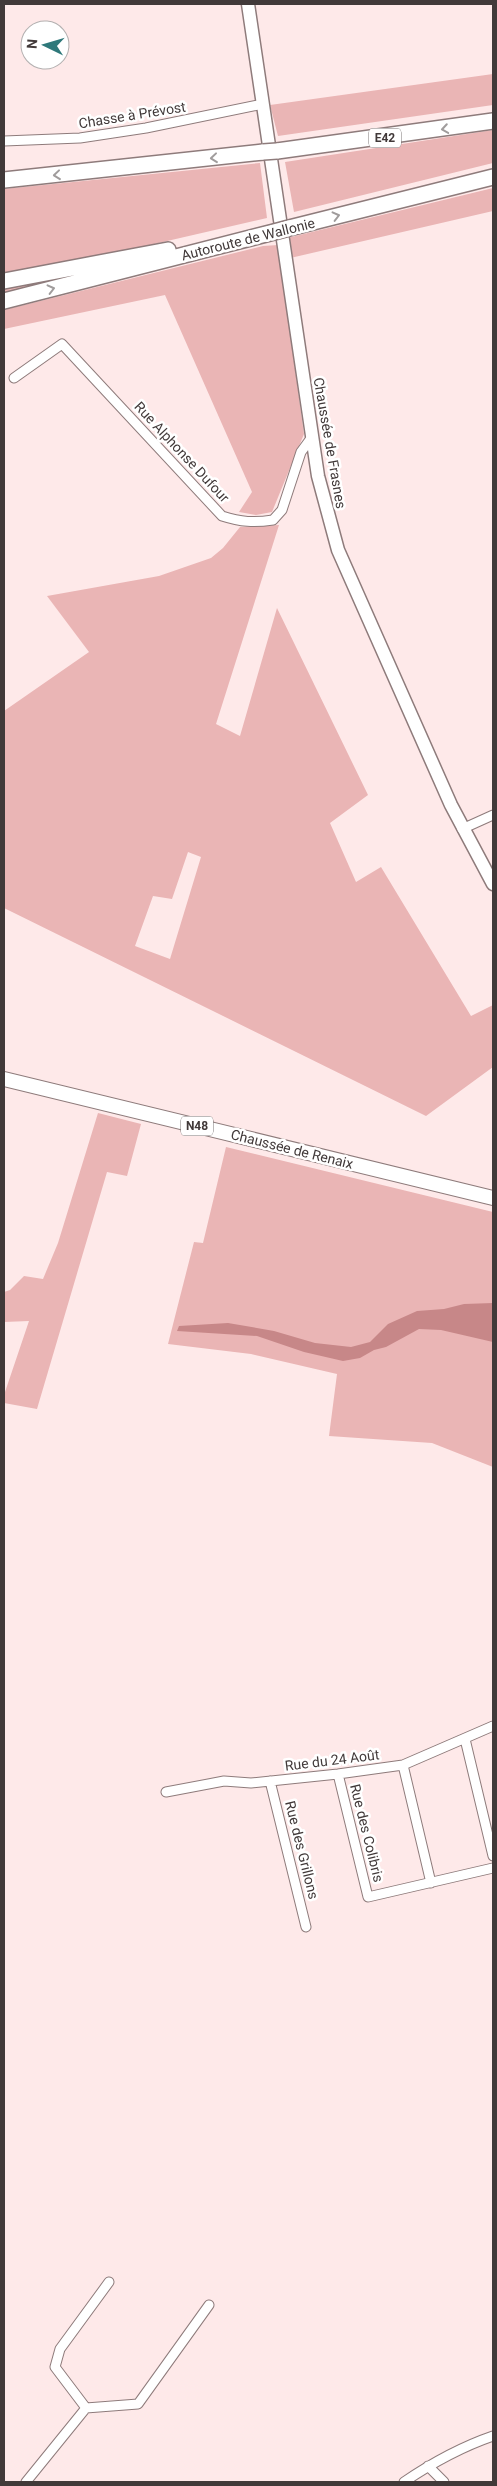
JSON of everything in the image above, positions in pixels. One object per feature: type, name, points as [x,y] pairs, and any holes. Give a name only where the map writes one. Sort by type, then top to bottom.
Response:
[{"type":"highway","name":"E42","points":[[8,179],[270,152],[493,121]]},
{"type":"highway","name":"Autoroute de Wallonie","points":[[4,301],[493,176]]},
{"type":"highway","points":[[4,281],[162,250],[210,248]]},
{"type":"main road","name":"Chaussée de Frasnes","points":[[248,4],[318,476],[336,545],[462,828],[493,884]]},
{"type":"main road","name":"Chaussée de Renaix","points":[[4,1079],[493,1198]]},
{"type":"street","name":"Chasse à Prévost","points":[[4,141],[80,138],[146,128],[263,104]]},
{"type":"street","name":"Rue Alphonse Dufour","points":[[14,378],[62,344],[222,516],[238,521],[250,523],[273,520],[282,510],[301,452],[312,437]]},
{"type":"street","points":[[462,828],[493,815]]},
{"type":"street","name":"Rue du 24 Août","points":[[166,1792],[224,1781],[251,1783],[403,1765],[493,1726]]},
{"type":"street","points":[[465,1739],[493,1856]]},
{"type":"street","points":[[403,1765],[431,1883],[493,1868]]},
{"type":"street","name":"Rue des Colibris","points":[[338,1774],[368,1897],[431,1883]]},
{"type":"street","name":"Rue des Grillons","points":[[270,1781],[306,1926]]},
{"type":"street","points":[[86,2408],[55,2367],[60,2348],[109,2282]]},
{"type":"street","points":[[26,2482],[86,2408],[138,2404],[208,2304]]},
{"type":"street","points":[[404,2482],[428,2466],[473,2442],[493,2436]]},
{"type":"street","points":[[428,2466],[444,2482]]},
{"type":"shaded area","points":[[493,74],[493,105],[278,136],[270,105]]},
{"type":"shaded area","points":[[493,130],[493,163],[294,212],[285,162]]},
{"type":"shaded area","points":[[260,163],[267,218],[63,265],[4,275],[4,189]]},
{"type":"shaded area","points":[[493,188],[493,211],[286,259],[283,239]]},
{"type":"shaded area","points":[[278,245],[304,434],[272,512],[256,515],[239,512],[252,492],[165,295],[4,329],[4,310],[263,246]]},
{"type":"shaded area","points":[[40,283],[40,285],[4,295],[4,289]]},
{"type":"shaded area","points":[[279,525],[216,724],[240,736],[277,608],[368,795],[330,823],[356,882],[381,867],[471,1016],[493,1005],[493,1067],[426,1116],[4,908],[4,711],[89,652],[47,596],[159,576],[211,558],[223,548],[240,527]],"holes":[[[188,852],[201,857],[170,959],[135,946],[153,896],[172,899]]]},
{"type":"shaded area","points":[[98,1113],[141,1124],[127,1176],[107,1172],[37,1409],[4,1403],[4,1395],[29,1321],[4,1322],[4,1292],[10,1290],[24,1276],[43,1279],[58,1243]]},
{"type":"shaded area","points":[[226,1147],[493,1212],[493,1467],[432,1443],[329,1436],[337,1374],[251,1354],[168,1344],[194,1242],[203,1243]]},
{"type":"shaded area","points":[[493,1303],[493,1342],[441,1330],[419,1329],[386,1347],[374,1350],[360,1358],[343,1361],[304,1352],[257,1336],[177,1331],[179,1326],[228,1323],[274,1331],[315,1343],[351,1347],[370,1342],[388,1324],[417,1311],[444,1309],[464,1304]]}]
